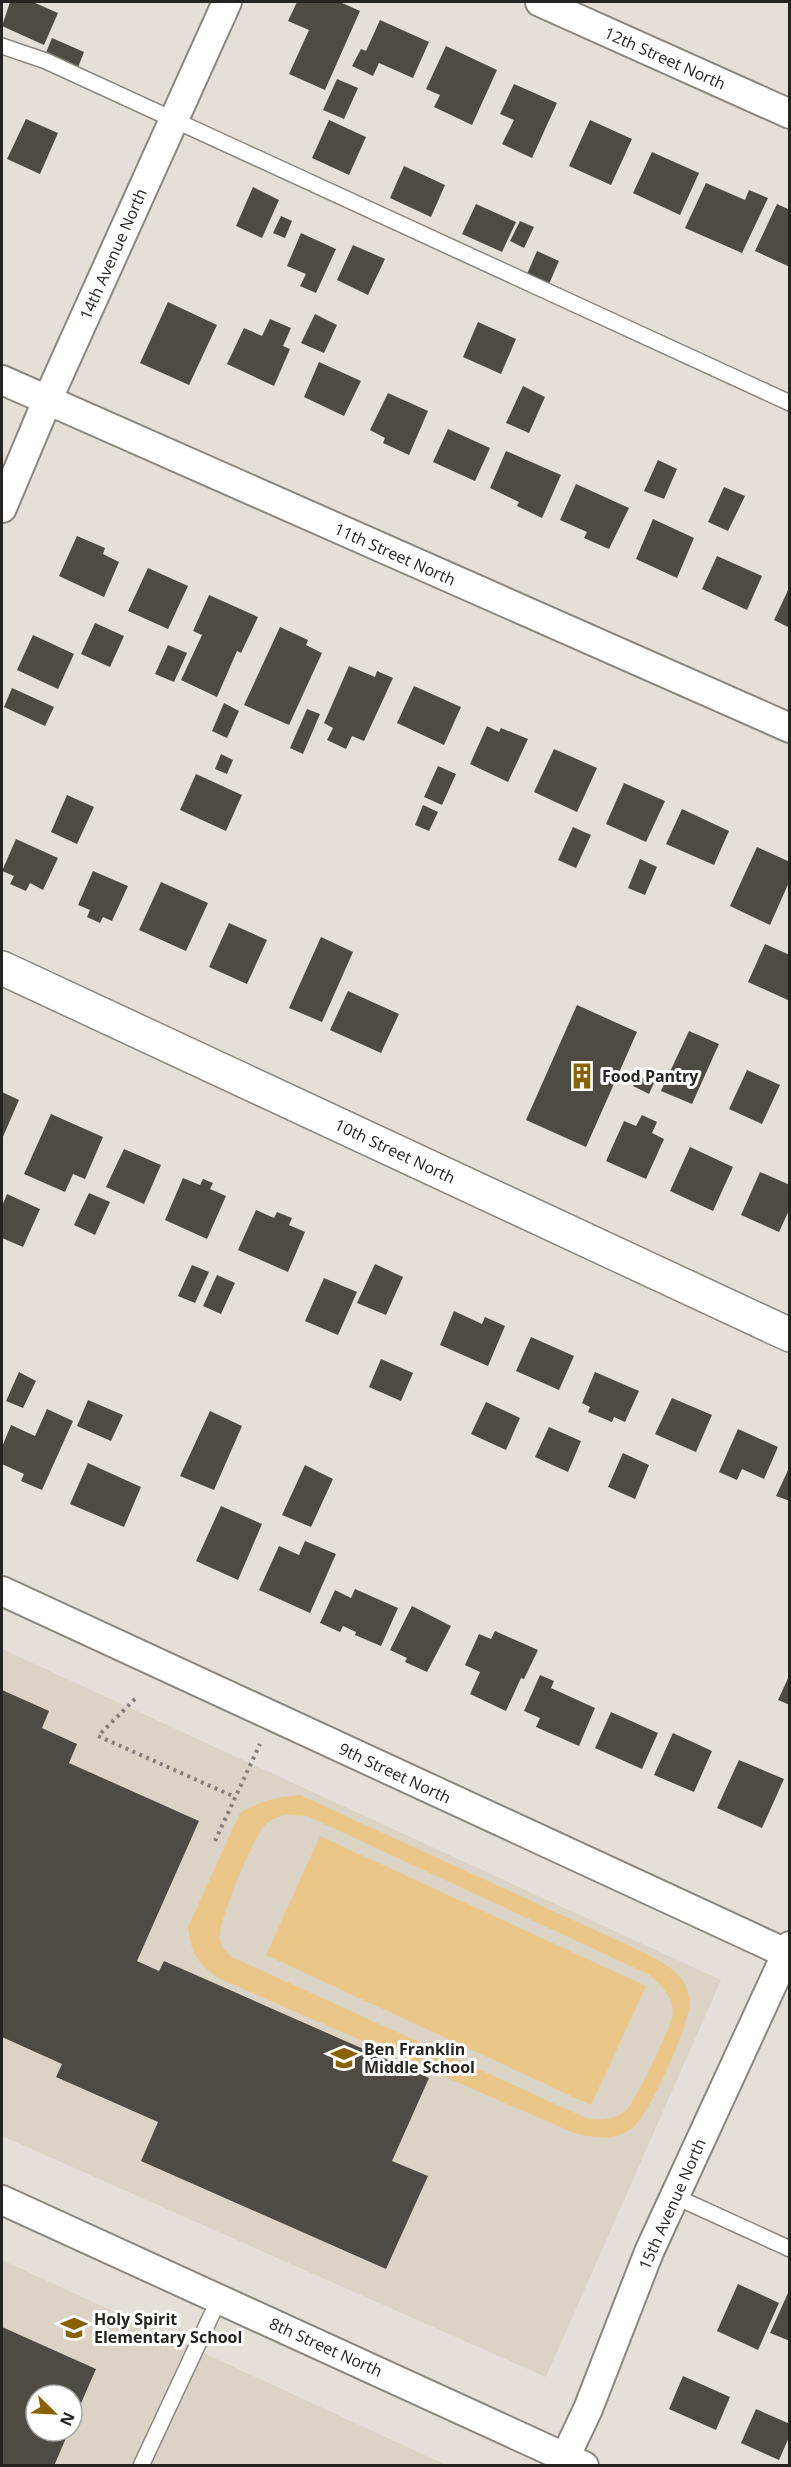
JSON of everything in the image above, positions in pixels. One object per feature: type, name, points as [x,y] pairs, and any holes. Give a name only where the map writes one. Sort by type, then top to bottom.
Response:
[{"type":"main road","name":"10th Street North","points":[[2,968],[789,1335]]},
{"type":"street","name":"14th Avenue North","points":[[2,508],[47,401],[227,2]]},
{"type":"street","name":"12th Street North","points":[[540,2],[789,114]]},
{"type":"street","name":"11th Street North","points":[[2,380],[789,728]]},
{"type":"street","name":"9th Street North","points":[[2,1591],[788,1951]]},
{"type":"street","name":"15th Avenue North","points":[[570,2463],[588,2409],[649,2252],[788,1951]]},
{"type":"street","name":"8th Street North","points":[[2,2200],[570,2463]]},
{"type":"lane","points":[[2,46],[46,62],[789,403]]},
{"type":"lane","points":[[674,2196],[789,2249]]},
{"type":"lane","points":[[141,2466],[219,2299]]},
{"type":"path","points":[[135,1699],[98,1736],[235,1797]]},
{"type":"path","points":[[215,1841],[273,1717]]},
{"type":"shaded area","name":"Ben Franklin Middle School","points":[[2,1649],[721,1980],[546,2377],[2,2136]]},
{"type":"shaded area","points":[[300,1795],[645,1953],[677,1974],[688,1992],[690,2001],[688,2012],[667,2069],[639,2121],[624,2133],[611,2137],[574,2133],[218,1978],[205,1967],[193,1950],[188,1927],[240,1813],[276,1798]],"holes":[[[284,1815],[307,1816],[650,1975],[669,1997],[673,2014],[667,2033],[652,2064],[626,2111],[607,2119],[586,2118],[232,1957],[223,1947],[220,1934],[239,1876],[255,1842],[267,1823],[273,1819]]]},
{"type":"shaded area","points":[[320,1836],[646,1986],[591,2105],[266,1955]]},
{"type":"shaded area","name":"Holy Spirit Elementary School","points":[[2,2260],[446,2465],[2,2465]]},
{"type":"building","points":[[10,2],[33,2],[58,13],[44,45],[2,26]]},
{"type":"building","points":[[297,2],[340,2],[360,11],[325,90],[289,74],[309,30],[288,21]]},
{"type":"building","points":[[380,20],[429,42],[413,78],[379,63],[373,76],[352,66],[361,49],[366,51]]},
{"type":"building","points":[[52,38],[84,52],[77,70],[45,55]]},
{"type":"building","points":[[446,46],[497,70],[472,125],[434,107],[440,95],[426,89]]},
{"type":"building","points":[[337,79],[358,88],[344,119],[323,110]]},
{"type":"building","points":[[514,84],[557,103],[532,158],[502,144],[514,120],[500,114]]},
{"type":"building","points":[[26,119],[58,133],[40,174],[7,159]]},
{"type":"building","points":[[329,120],[366,137],[349,175],[312,158]]},
{"type":"building","points":[[590,120],[632,139],[611,185],[569,166]]},
{"type":"building","points":[[652,152],[699,173],[680,215],[633,193]]},
{"type":"building","points":[[404,166],[445,185],[431,217],[390,198]]},
{"type":"building","points":[[706,183],[745,200],[749,190],[768,198],[742,253],[685,228]]},
{"type":"building","points":[[253,187],[279,200],[262,238],[236,226]]},
{"type":"building","points":[[476,204],[516,222],[502,252],[462,234]]},
{"type":"building","points":[[777,204],[790,210],[790,267],[755,251]]},
{"type":"building","points":[[281,216],[292,221],[285,238],[273,233]]},
{"type":"building","points":[[520,221],[534,227],[524,248],[510,241]]},
{"type":"building","points":[[301,233],[336,249],[316,293],[300,286],[306,274],[287,266]]},
{"type":"building","points":[[353,245],[385,259],[368,295],[337,280]]},
{"type":"building","points":[[537,251],[559,261],[549,284],[527,274]]},
{"type":"building","points":[[168,302],[217,325],[189,385],[140,363]]},
{"type":"building","points":[[315,314],[337,325],[324,353],[301,343]]},
{"type":"building","points":[[270,319],[291,328],[283,346],[290,349],[274,386],[227,364],[244,328],[262,336]]},
{"type":"building","points":[[478,322],[516,339],[501,374],[463,357]]},
{"type":"building","points":[[319,362],[361,381],[344,416],[304,397]]},
{"type":"building","points":[[523,386],[545,397],[529,433],[506,423]]},
{"type":"building","points":[[388,393],[428,411],[409,455],[383,443],[385,438],[370,430]]},
{"type":"building","points":[[448,429],[490,448],[475,481],[433,462]]},
{"type":"building","points":[[506,451],[561,475],[542,518],[517,506],[519,502],[490,488]]},
{"type":"building","points":[[658,460],[677,469],[664,499],[644,491]]},
{"type":"building","points":[[576,484],[629,508],[609,549],[584,538],[587,532],[560,520]]},
{"type":"building","points":[[724,487],[745,496],[728,531],[708,522]]},
{"type":"building","points":[[653,519],[694,538],[677,578],[636,559]]},
{"type":"building","points":[[77,536],[105,548],[103,554],[119,562],[104,597],[59,576]]},
{"type":"building","points":[[717,556],[762,576],[747,610],[702,589]]},
{"type":"building","points":[[148,568],[188,586],[168,629],[128,611]]},
{"type":"building","points":[[790,586],[790,628],[774,620]]},
{"type":"building","points":[[209,595],[258,617],[241,653],[237,651],[217,697],[181,680],[202,635],[193,631]]},
{"type":"building","points":[[95,623],[124,636],[110,667],[81,654]]},
{"type":"building","points":[[280,627],[308,640],[306,645],[322,653],[289,725],[244,705]]},
{"type":"building","points":[[33,635],[74,654],[58,689],[17,670]]},
{"type":"building","points":[[168,645],[187,653],[174,682],[155,674]]},
{"type":"building","points":[[349,666],[375,677],[377,671],[393,678],[364,741],[352,736],[346,749],[327,740],[333,728],[324,723]]},
{"type":"building","points":[[414,686],[461,707],[444,745],[397,723]]},
{"type":"building","points":[[12,688],[54,707],[45,726],[4,707]]},
{"type":"building","points":[[224,703],[239,711],[227,738],[212,731]]},
{"type":"building","points":[[307,709],[320,714],[303,754],[290,748]]},
{"type":"building","points":[[487,726],[499,732],[501,728],[528,739],[508,782],[470,764]]},
{"type":"building","points":[[554,749],[597,768],[577,812],[534,792]]},
{"type":"building","points":[[221,754],[233,760],[227,774],[215,769]]},
{"type":"building","points":[[438,766],[456,774],[442,805],[424,797]]},
{"type":"building","points":[[196,774],[242,795],[226,831],[180,810]]},
{"type":"building","points":[[624,783],[665,801],[646,842],[606,824]]},
{"type":"building","points":[[67,795],[94,807],[77,844],[51,832]]},
{"type":"building","points":[[423,805],[438,812],[429,831],[415,825]]},
{"type":"building","points":[[682,809],[729,831],[714,865],[666,844]]},
{"type":"building","points":[[573,827],[591,835],[576,868],[558,860]]},
{"type":"building","points":[[16,839],[58,858],[43,890],[30,883],[26,891],[10,884],[14,876],[2,871]]},
{"type":"building","points":[[757,847],[790,862],[790,880],[770,925],[730,906]]},
{"type":"building","points":[[640,859],[657,867],[645,895],[628,888]]},
{"type":"building","points":[[93,871],[128,886],[112,921],[103,917],[100,923],[87,917],[90,910],[78,905]]},
{"type":"building","points":[[161,882],[208,903],[186,951],[139,930]]},
{"type":"building","points":[[229,923],[267,940],[247,984],[209,967]]},
{"type":"building","points":[[321,937],[353,952],[322,1022],[289,1008]]},
{"type":"building","points":[[765,944],[790,955],[790,1001],[748,982]]},
{"type":"building","points":[[348,991],[399,1014],[381,1053],[330,1030]]},
{"type":"building","name":"Food Pantry","points":[[577,1005],[637,1032],[586,1147],[526,1120]]},
{"type":"building","points":[[689,1031],[719,1044],[692,1104],[661,1091]]},
{"type":"building","points":[[747,1070],[780,1085],[762,1124],[729,1109]]},
{"type":"building","points":[[638,1076],[654,1083],[649,1094],[633,1086]]},
{"type":"building","points":[[2,1092],[19,1100],[2,1139]]},
{"type":"building","points":[[51,1114],[103,1137],[85,1179],[73,1174],[65,1192],[24,1174]]},
{"type":"building","points":[[642,1115],[657,1122],[652,1133],[664,1139],[646,1179],[606,1161],[624,1121],[636,1126]]},
{"type":"building","points":[[690,1147],[733,1167],[713,1211],[670,1191]]},
{"type":"building","points":[[124,1149],[161,1165],[144,1204],[106,1187]]},
{"type":"building","points":[[760,1172],[790,1185],[790,1208],[779,1232],[741,1215]]},
{"type":"building","points":[[183,1178],[200,1185],[203,1179],[213,1183],[210,1189],[226,1196],[207,1239],[165,1220]]},
{"type":"building","points":[[89,1193],[110,1202],[95,1235],[74,1225]]},
{"type":"building","points":[[7,1194],[40,1209],[23,1247],[2,1238],[2,1206]]},
{"type":"building","points":[[256,1210],[274,1218],[277,1212],[292,1218],[289,1225],[305,1232],[288,1272],[238,1250]]},
{"type":"building","points":[[375,1264],[403,1277],[386,1315],[357,1303]]},
{"type":"building","points":[[192,1265],[209,1272],[195,1303],[178,1296]]},
{"type":"building","points":[[217,1275],[235,1283],[221,1314],[203,1306]]},
{"type":"building","points":[[324,1278],[357,1292],[338,1335],[305,1321]]},
{"type":"building","points":[[454,1311],[482,1324],[485,1317],[505,1326],[488,1366],[440,1345]]},
{"type":"building","points":[[531,1337],[574,1356],[559,1390],[516,1371]]},
{"type":"building","points":[[381,1359],[413,1373],[401,1401],[369,1387]]},
{"type":"building","points":[[19,1372],[36,1381],[23,1408],[6,1401]]},
{"type":"building","points":[[595,1372],[639,1391],[625,1422],[614,1417],[612,1422],[588,1412],[590,1407],[582,1403]]},
{"type":"building","points":[[672,1398],[712,1415],[696,1452],[655,1434]]},
{"type":"building","points":[[88,1400],[123,1415],[111,1441],[77,1426]]},
{"type":"building","points":[[486,1402],[520,1418],[506,1450],[471,1434]]},
{"type":"building","points":[[47,1409],[73,1421],[42,1490],[21,1481],[24,1474],[2,1464],[2,1447],[11,1425],[35,1436]]},
{"type":"building","points":[[210,1411],[242,1426],[214,1490],[180,1476]]},
{"type":"building","points":[[549,1427],[581,1441],[568,1472],[535,1457]]},
{"type":"building","points":[[738,1429],[778,1447],[764,1479],[742,1469],[737,1480],[719,1472]]},
{"type":"building","points":[[623,1453],[649,1465],[635,1499],[608,1487]]},
{"type":"building","points":[[88,1463],[141,1487],[124,1527],[70,1504]]},
{"type":"building","points":[[305,1465],[333,1479],[311,1527],[282,1515]]},
{"type":"building","points":[[790,1466],[790,1501],[776,1496]]},
{"type":"building","points":[[221,1506],[262,1524],[238,1580],[196,1561]]},
{"type":"building","points":[[305,1541],[336,1554],[310,1613],[259,1590],[279,1546],[299,1555]]},
{"type":"building","points":[[355,1589],[398,1608],[381,1646],[355,1635],[356,1632],[343,1626],[340,1632],[320,1623],[335,1590],[351,1598]]},
{"type":"building","points":[[412,1606],[451,1626],[427,1672],[405,1662],[407,1658],[390,1650]]},
{"type":"building","points":[[495,1631],[538,1650],[524,1679],[521,1678],[506,1711],[470,1694],[480,1672],[465,1665],[479,1634],[491,1639]]},
{"type":"building","points":[[790,1674],[790,1705],[778,1700]]},
{"type":"building","points":[[540,1675],[554,1681],[551,1688],[595,1708],[579,1746],[536,1727],[540,1718],[524,1711]]},
{"type":"building","points":[[2,1690],[49,1711],[42,1728],[77,1744],[69,1763],[199,1821],[137,1961],[159,1971],[164,1961],[429,2078],[392,2161],[428,2176],[386,2269],[141,2161],[158,2122],[56,2077],[62,2064],[2,2037]]},
{"type":"building","points":[[611,1712],[658,1733],[642,1769],[595,1748]]},
{"type":"building","points":[[673,1733],[712,1751],[694,1792],[654,1775]]},
{"type":"building","points":[[739,1760],[784,1779],[762,1828],[717,1808]]},
{"type":"building","points":[[738,2284],[779,2303],[758,2350],[717,2331]]},
{"type":"building","points":[[788,2293],[790,2294],[790,2341],[770,2333]]},
{"type":"building","points":[[2,2327],[96,2369],[84,2396],[84,2383],[24,2383],[24,2443],[64,2443],[54,2466],[2,2466]]},
{"type":"building","points":[[683,2376],[730,2397],[716,2430],[669,2409]]},
{"type":"building","points":[[756,2409],[790,2424],[790,2435],[779,2460],[741,2443]]},
{"type":"place","name":"Food Pantry","points":[[582,1076]]},
{"type":"place","name":"Ben Franklin Middle School","points":[[344,2058]]},
{"type":"place","name":"Holy Spirit Elementary School","points":[[74,2328]]}]
